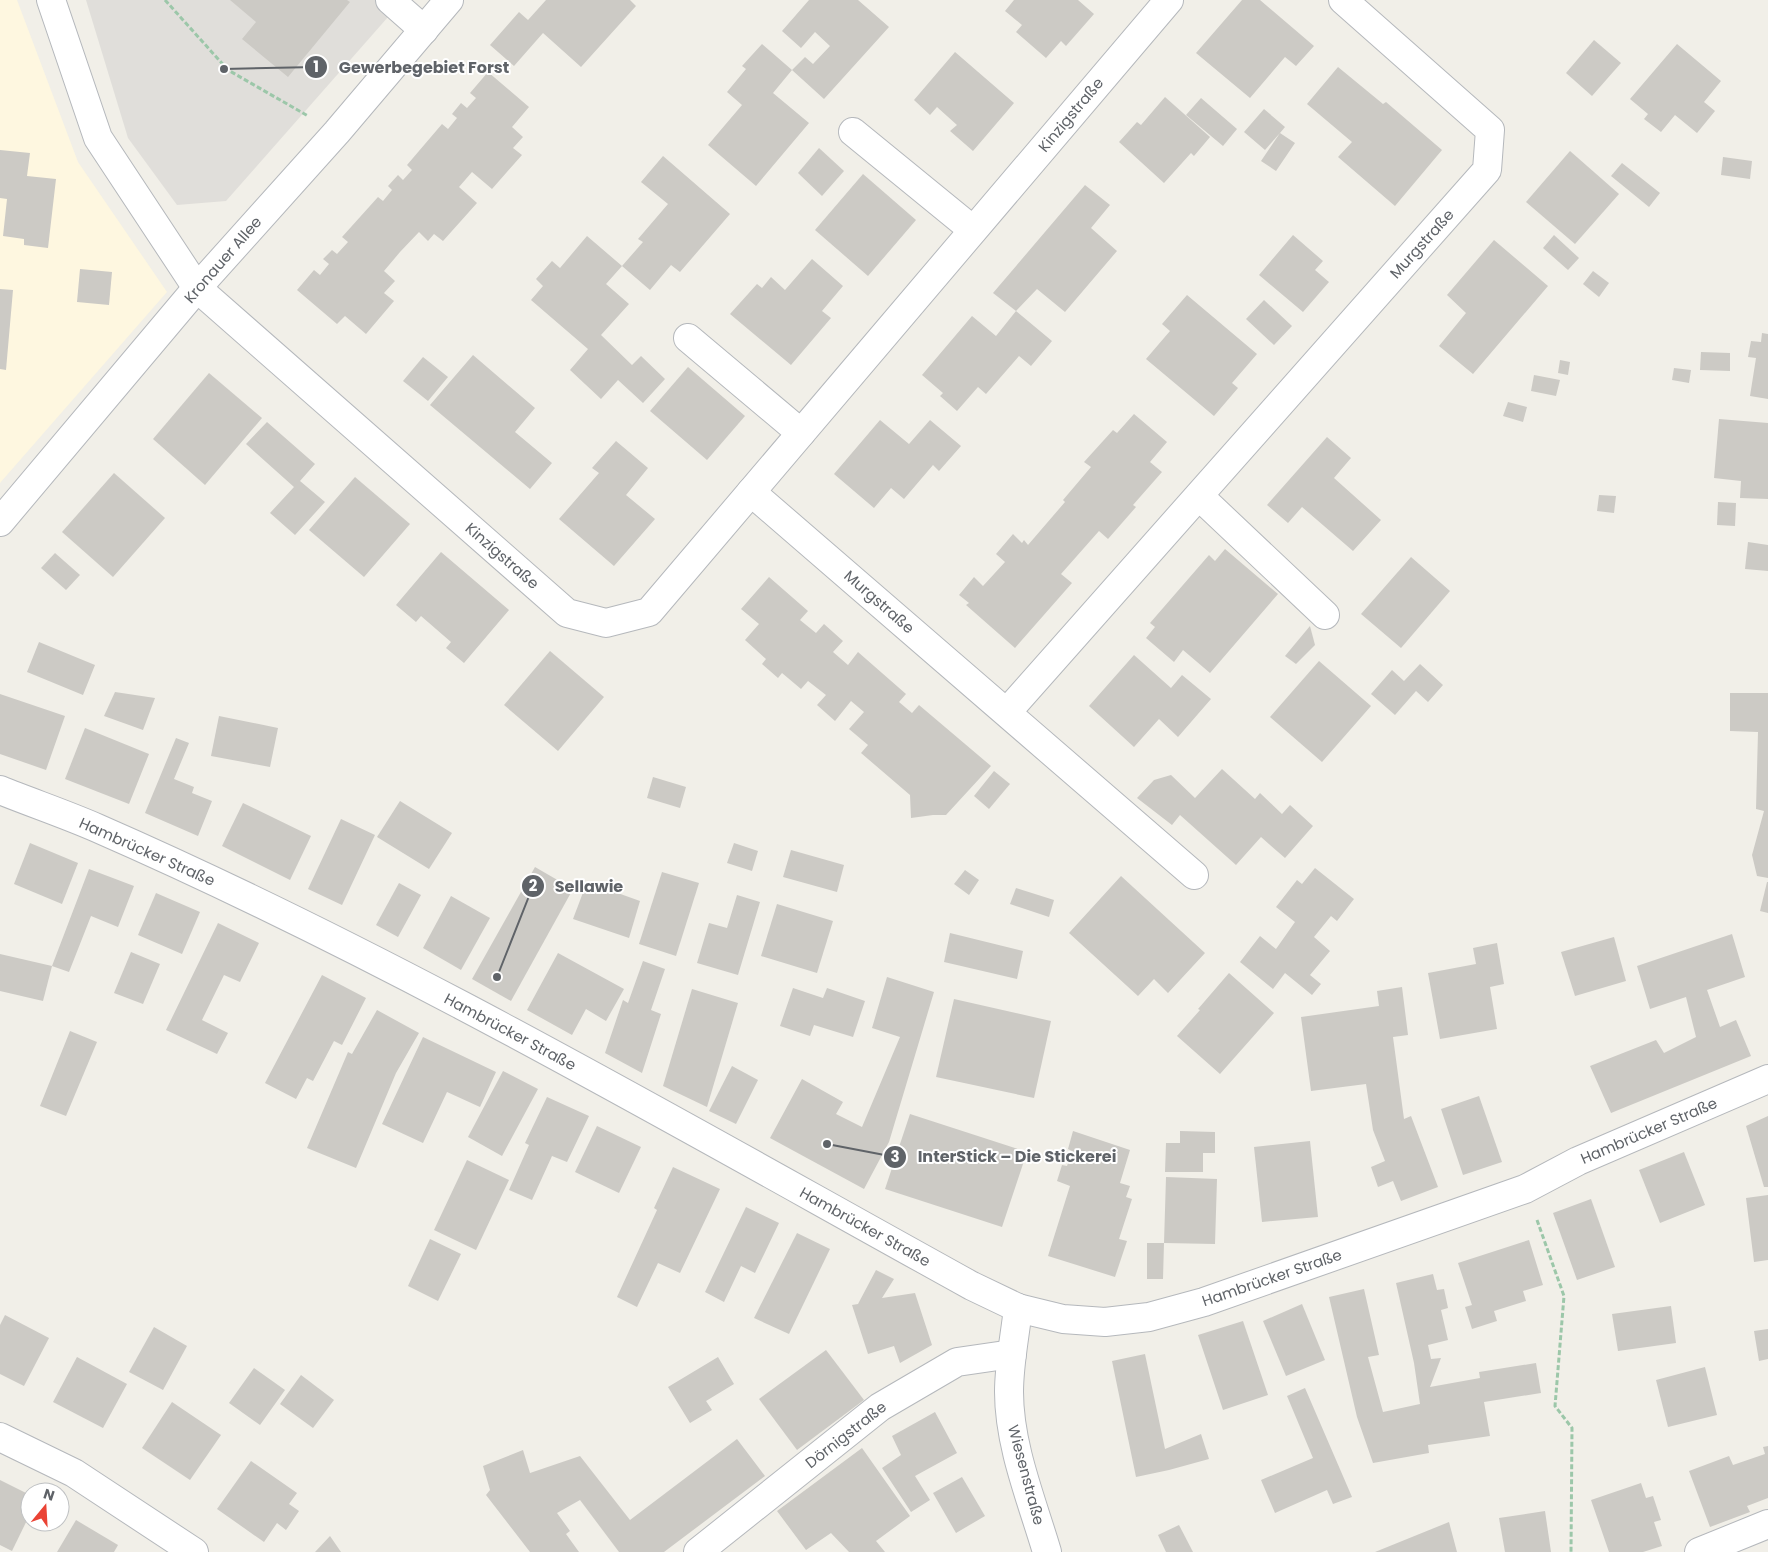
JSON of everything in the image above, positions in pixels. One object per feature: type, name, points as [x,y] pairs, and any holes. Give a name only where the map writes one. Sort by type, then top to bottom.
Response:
[{"type":"street","name":"Kinzigstraße","points":[[51,0],[98,138],[197,288],[567,613],[606,623],[649,612],[1169,0]]},
{"type":"street","points":[[390,0],[424,30]]},
{"type":"street","name":"Kronauer Allee","points":[[0,522],[197,288],[337,132],[449,0]]},
{"type":"street","name":"Murgstraße","points":[[1007,712],[1487,170],[1490,130],[1342,0]]},
{"type":"street","points":[[853,132],[972,230]]},
{"type":"street","points":[[688,338],[801,432]]},
{"type":"street","name":"Murgstraße","points":[[751,492],[1194,875]]},
{"type":"street","points":[[1199,496],[1326,615]]},
{"type":"street","name":"Hambrücker Straße","points":[[0,790],[96,828],[274,910],[467,1008],[972,1286],[1018,1308],[1063,1319],[1096,1322],[1149,1317],[1204,1302],[1525,1189],[1578,1162],[1768,1079]]},
{"type":"street","name":"Wiesenstraße","points":[[1018,1308],[1009,1393],[1013,1438],[1047,1552]]},
{"type":"street","name":"Dörnigstraße","points":[[698,1552],[880,1407],[958,1362],[1012,1354]]},
{"type":"street","points":[[0,1437],[74,1473],[194,1552]]},
{"type":"street","points":[[1699,1552],[1768,1524]]},
{"type":"path","points":[[165,0],[228,70],[337,132]]},
{"type":"path","points":[[1525,1189],[1564,1296],[1555,1406],[1572,1428],[1571,1552]]},
{"type":"shaded area","points":[[0,0],[17,0],[78,162],[167,292],[0,483]]},
{"type":"shaded area","points":[[86,0],[403,0],[226,201],[177,205],[128,138]]},
{"type":"building","points":[[230,0],[347,0],[350,2],[288,77],[242,39],[256,22]]},
{"type":"building","points":[[546,0],[630,0],[636,6],[581,67],[543,33],[514,66],[490,45],[519,12],[528,20]]},
{"type":"building","points":[[809,0],[858,0],[889,27],[824,99],[792,70],[805,57],[813,64],[830,46],[815,32],[801,48],[782,31]]},
{"type":"building","points":[[1014,0],[1078,0],[1094,14],[1066,46],[1061,41],[1046,58],[1016,32],[1022,25],[1005,11]]},
{"type":"building","points":[[1242,0],[1260,0],[1314,46],[1296,66],[1285,57],[1250,98],[1196,53]]},
{"type":"building","points":[[1594,40],[1621,63],[1592,96],[1566,73]]},
{"type":"building","points":[[762,44],[792,70],[773,93],[809,123],[756,186],[708,145],[742,105],[727,92],[746,69],[742,66]]},
{"type":"building","points":[[1677,44],[1721,81],[1704,102],[1715,111],[1697,133],[1675,115],[1661,132],[1644,119],[1648,114],[1630,99]]},
{"type":"building","points":[[955,52],[1014,103],[973,151],[950,131],[957,125],[937,107],[930,115],[914,100]]},
{"type":"building","points":[[1338,67],[1383,104],[1386,102],[1442,150],[1395,206],[1338,157],[1352,142],[1307,104]]},
{"type":"building","points":[[488,72],[529,107],[512,127],[523,137],[513,148],[522,155],[492,189],[472,172],[459,187],[477,203],[443,241],[434,234],[428,241],[419,232],[400,252],[384,271],[395,281],[384,293],[394,301],[366,334],[345,316],[337,324],[297,290],[314,270],[320,275],[329,264],[323,259],[332,250],[337,254],[348,242],[342,237],[378,197],[383,201],[392,190],[388,186],[398,175],[403,180],[412,170],[407,165],[442,124],[448,129],[457,118],[452,114],[461,103],[467,108],[476,98],[470,93]]},
{"type":"building","points":[[1165,97],[1210,137],[1194,156],[1191,153],[1164,183],[1119,142],[1137,122],[1141,125]]},
{"type":"building","points":[[1201,98],[1237,129],[1223,146],[1186,115]]},
{"type":"building","points":[[1264,109],[1285,127],[1265,150],[1244,132]]},
{"type":"building","points":[[1280,133],[1295,143],[1276,171],[1261,161]]},
{"type":"building","points":[[819,148],[844,171],[822,196],[798,173]]},
{"type":"building","points":[[0,150],[30,153],[27,176],[56,179],[48,248],[24,245],[24,239],[3,236],[7,199],[0,198]]},
{"type":"building","points":[[1570,151],[1619,194],[1575,244],[1526,202]]},
{"type":"building","points":[[663,156],[730,214],[680,272],[671,265],[650,290],[622,266],[643,242],[638,239],[668,204],[641,182]]},
{"type":"building","points":[[1723,157],[1752,161],[1750,179],[1721,175]]},
{"type":"building","points":[[1622,163],[1660,193],[1649,207],[1611,176]]},
{"type":"building","points":[[863,174],[916,220],[868,276],[815,230]]},
{"type":"building","points":[[1085,185],[1110,205],[1091,228],[1117,251],[1065,312],[1037,289],[1016,311],[993,293]]},
{"type":"building","points":[[1293,235],[1323,261],[1315,270],[1329,282],[1303,312],[1259,275]]},
{"type":"building","points":[[1554,235],[1579,258],[1568,270],[1543,248]]},
{"type":"building","points":[[587,236],[622,266],[606,284],[629,304],[601,335],[632,365],[641,356],[665,379],[643,403],[618,380],[601,399],[570,370],[588,349],[531,300],[543,286],[536,279],[552,261],[560,268]]},
{"type":"building","points":[[1494,240],[1548,286],[1473,374],[1439,346],[1466,313],[1447,295]]},
{"type":"building","points":[[812,259],[843,286],[822,311],[831,318],[791,365],[730,314],[757,284],[762,288],[771,277],[785,290]]},
{"type":"building","points":[[80,269],[112,272],[109,305],[77,302]]},
{"type":"building","points":[[1593,271],[1609,283],[1599,297],[1583,284]]},
{"type":"building","points":[[0,289],[13,290],[6,370],[0,369]]},
{"type":"building","points":[[1187,295],[1257,354],[1232,383],[1238,388],[1214,416],[1146,359],[1170,331],[1162,324]]},
{"type":"building","points":[[1264,300],[1292,326],[1274,345],[1246,319]]},
{"type":"building","points":[[1016,311],[1052,341],[1031,366],[1019,356],[986,394],[978,387],[957,411],[940,396],[943,393],[922,375],[972,316],[996,336]]},
{"type":"building","points":[[1762,333],[1768,334],[1768,399],[1750,396],[1756,358],[1748,357],[1751,341],[1761,342]]},
{"type":"building","points":[[1701,352],[1730,353],[1730,371],[1700,370]]},
{"type":"building","points":[[473,355],[535,408],[515,432],[552,463],[530,489],[430,405]]},
{"type":"building","points":[[423,357],[448,377],[428,401],[403,381]]},
{"type":"building","points":[[1560,360],[1570,362],[1568,375],[1558,373]]},
{"type":"building","points":[[688,367],[745,416],[707,460],[650,411]]},
{"type":"building","points":[[1674,368],[1691,370],[1689,383],[1672,380]]},
{"type":"building","points":[[209,373],[262,418],[205,485],[153,439]]},
{"type":"building","points":[[1534,375],[1560,380],[1556,396],[1531,391]]},
{"type":"building","points":[[1508,402],[1527,407],[1523,422],[1503,416]]},
{"type":"building","points":[[1134,414],[1167,442],[1150,462],[1162,472],[1133,505],[1136,507],[1108,539],[1099,531],[1061,574],[1072,583],[1015,648],[966,605],[969,603],[959,595],[974,577],[983,586],[1005,562],[996,554],[1013,534],[1022,543],[1024,540],[1028,545],[1065,502],[1063,500],[1091,467],[1084,462],[1113,430],[1117,433]]},
{"type":"building","points":[[1719,419],[1768,423],[1768,499],[1740,498],[1741,481],[1714,478]]},
{"type":"building","points":[[880,420],[909,444],[930,420],[961,446],[939,471],[933,465],[904,499],[891,488],[874,508],[834,474]]},
{"type":"building","points":[[267,422],[315,464],[300,481],[325,502],[295,535],[270,513],[294,487],[246,444]]},
{"type":"building","points":[[1327,437],[1351,458],[1334,478],[1381,520],[1353,551],[1302,507],[1288,523],[1267,505]]},
{"type":"building","points":[[616,441],[648,468],[626,495],[655,519],[614,566],[559,519],[599,473],[592,468]]},
{"type":"building","points":[[114,473],[165,518],[113,577],[62,532]]},
{"type":"building","points":[[355,477],[410,524],[364,577],[309,530]]},
{"type":"building","points":[[1599,495],[1616,496],[1614,513],[1597,511]]},
{"type":"building","points":[[1718,502],[1736,503],[1735,526],[1717,525]]},
{"type":"building","points":[[1748,542],[1768,545],[1768,571],[1745,569]]},
{"type":"building","points":[[1225,549],[1278,594],[1210,673],[1183,650],[1174,662],[1146,638],[1155,627],[1150,623],[1209,555],[1215,561]]},
{"type":"building","points":[[441,552],[509,610],[464,663],[446,648],[451,642],[421,616],[416,622],[396,605]]},
{"type":"building","points":[[55,553],[80,575],[66,590],[41,568]]},
{"type":"building","points":[[1411,557],[1450,591],[1401,648],[1361,614]]},
{"type":"building","points":[[769,577],[808,611],[800,620],[816,633],[824,624],[843,641],[833,652],[848,665],[858,652],[906,694],[899,702],[912,713],[919,705],[991,766],[946,815],[911,818],[910,795],[861,753],[868,745],[849,729],[864,712],[851,701],[835,721],[817,705],[826,695],[808,681],[801,689],[782,673],[778,678],[762,664],[766,659],[745,640],[759,624],[741,609]]},
{"type":"building","points":[[1310,626],[1315,645],[1296,664],[1285,656]]},
{"type":"building","points":[[39,642],[95,665],[83,695],[27,672]]},
{"type":"building","points":[[550,651],[604,697],[558,751],[504,705]]},
{"type":"building","points":[[1134,655],[1171,688],[1182,675],[1211,699],[1178,737],[1159,719],[1134,747],[1089,706]]},
{"type":"building","points":[[1319,661],[1371,706],[1322,762],[1270,717]]},
{"type":"building","points":[[1420,664],[1443,685],[1428,702],[1416,691],[1395,715],[1371,694],[1392,670],[1404,681]]},
{"type":"building","points":[[115,692],[155,698],[143,730],[104,716]]},
{"type":"building","points":[[1730,693],[1768,693],[1768,878],[1757,876],[1752,855],[1764,811],[1756,809],[1758,732],[1730,731]]},
{"type":"building","points":[[0,694],[65,716],[46,770],[0,754]]},
{"type":"building","points":[[219,716],[278,728],[270,767],[211,756]]},
{"type":"building","points":[[85,728],[149,754],[129,804],[65,779]]},
{"type":"building","points":[[176,738],[189,743],[174,779],[194,787],[192,793],[212,801],[198,836],[145,813]]},
{"type":"building","points":[[1222,769],[1255,799],[1260,793],[1282,814],[1290,805],[1313,826],[1285,858],[1261,837],[1236,865],[1180,815],[1172,825],[1137,798],[1154,780],[1171,775],[1195,798]]},
{"type":"building","points":[[994,771],[1010,784],[989,809],[974,796]]},
{"type":"building","points":[[653,777],[686,787],[680,808],[647,798]]},
{"type":"building","points":[[400,801],[452,833],[429,869],[377,837]]},
{"type":"building","points":[[243,803],[311,836],[290,880],[222,846]]},
{"type":"building","points":[[341,819],[375,835],[342,905],[308,889]]},
{"type":"building","points":[[30,843],[78,863],[62,904],[14,884]]},
{"type":"building","points":[[734,843],[758,851],[752,871],[727,863]]},
{"type":"building","points":[[791,850],[844,865],[837,892],[783,877]]},
{"type":"building","points":[[535,867],[573,889],[511,1001],[472,979]]},
{"type":"building","points":[[1315,868],[1354,899],[1337,921],[1331,916],[1314,937],[1330,951],[1310,975],[1321,984],[1312,995],[1285,973],[1273,989],[1240,962],[1260,936],[1276,949],[1295,922],[1276,907],[1297,880],[1302,884]]},
{"type":"building","points":[[89,869],[134,886],[118,927],[91,916],[69,972],[52,966]]},
{"type":"building","points":[[965,870],[979,880],[969,895],[954,884]]},
{"type":"building","points":[[662,872],[699,883],[676,956],[639,944]]},
{"type":"building","points":[[1121,876],[1205,953],[1168,993],[1154,979],[1138,996],[1069,933]]},
{"type":"building","points":[[587,882],[640,901],[629,938],[573,919]]},
{"type":"building","points":[[1768,882],[1768,913],[1760,911]]},
{"type":"building","points":[[399,883],[421,895],[398,937],[376,925]]},
{"type":"building","points":[[1016,888],[1054,900],[1049,917],[1010,904]]},
{"type":"building","points":[[156,893],[200,912],[182,954],[138,935]]},
{"type":"building","points":[[737,895],[760,902],[738,975],[697,963],[709,923],[727,928]]},
{"type":"building","points":[[451,896],[490,918],[461,970],[423,948]]},
{"type":"building","points":[[777,904],[833,921],[817,973],[761,956]]},
{"type":"building","points":[[218,923],[259,943],[240,982],[224,975],[202,1020],[228,1033],[217,1054],[166,1030]]},
{"type":"building","points":[[950,933],[1023,951],[1017,979],[944,962]]},
{"type":"building","points":[[1732,934],[1745,977],[1707,990],[1720,1027],[1736,1020],[1751,1056],[1611,1113],[1590,1066],[1656,1040],[1664,1053],[1696,1037],[1686,997],[1650,1009],[1637,966]]},
{"type":"building","points":[[1614,937],[1626,981],[1575,996],[1561,952]]},
{"type":"building","points":[[1497,943],[1504,984],[1490,987],[1497,1029],[1440,1039],[1428,973],[1476,964],[1473,948]]},
{"type":"building","points":[[131,952],[160,964],[143,1004],[114,993]]},
{"type":"building","points":[[558,953],[624,989],[606,1021],[586,1009],[572,1035],[527,1010]]},
{"type":"building","points":[[0,954],[52,966],[43,1001],[0,991]]},
{"type":"building","points":[[643,961],[665,969],[651,1010],[661,1014],[642,1073],[605,1053],[623,1000],[628,1003]]},
{"type":"building","points":[[1229,973],[1274,1013],[1220,1074],[1177,1036]]},
{"type":"building","points":[[322,975],[366,998],[342,1045],[334,1041],[313,1081],[307,1078],[296,1099],[265,1083]]},
{"type":"building","points":[[887,977],[934,992],[889,1142],[864,1189],[770,1138],[802,1079],[843,1102],[836,1114],[862,1127],[900,1037],[872,1028]]},
{"type":"building","points":[[1402,987],[1408,1035],[1393,1037],[1404,1119],[1411,1116],[1438,1187],[1401,1201],[1393,1181],[1378,1187],[1371,1167],[1385,1161],[1373,1130],[1366,1084],[1311,1091],[1301,1017],[1379,1006],[1377,991]]},
{"type":"building","points":[[793,988],[823,998],[827,988],[865,1001],[853,1037],[814,1025],[810,1036],[780,1026]]},
{"type":"building","points":[[692,989],[738,1003],[707,1107],[663,1086]]},
{"type":"building","points":[[954,999],[1051,1021],[1034,1098],[936,1077]]},
{"type":"building","points":[[377,1010],[419,1033],[396,1073],[356,1168],[307,1148],[348,1052],[352,1054]]},
{"type":"building","points":[[70,1031],[97,1042],[66,1116],[40,1106]]},
{"type":"building","points":[[423,1037],[496,1072],[480,1107],[447,1092],[423,1143],[382,1124]]},
{"type":"building","points":[[732,1066],[758,1080],[736,1124],[709,1111]]},
{"type":"building","points":[[503,1071],[538,1089],[502,1156],[468,1137]]},
{"type":"building","points":[[1479,1096],[1502,1162],[1463,1175],[1441,1109]]},
{"type":"building","points":[[547,1097],[589,1116],[567,1162],[552,1156],[532,1200],[509,1190],[529,1145],[525,1143]]},
{"type":"building","points":[[910,1114],[1027,1152],[1002,1227],[885,1189]]},
{"type":"building","points":[[1768,1116],[1768,1187],[1764,1187],[1746,1126]]},
{"type":"building","points":[[597,1126],[641,1147],[619,1193],[575,1172]]},
{"type":"building","points":[[1073,1131],[1130,1150],[1120,1183],[1130,1186],[1126,1197],[1132,1199],[1119,1239],[1127,1241],[1115,1277],[1048,1256],[1070,1186],[1057,1181],[1062,1165],[1067,1166],[1072,1151],[1068,1149]]},
{"type":"building","points":[[1180,1131],[1215,1132],[1215,1153],[1203,1153],[1203,1172],[1165,1172],[1166,1143],[1180,1143]]},
{"type":"building","points":[[1310,1141],[1318,1217],[1262,1222],[1254,1147]]},
{"type":"building","points":[[1684,1152],[1705,1205],[1660,1223],[1639,1170]]},
{"type":"building","points":[[467,1160],[509,1180],[476,1250],[434,1230]]},
{"type":"building","points":[[673,1167],[720,1189],[680,1273],[658,1263],[637,1307],[617,1297],[657,1210],[654,1208]]},
{"type":"building","points":[[1166,1177],[1217,1179],[1215,1244],[1164,1243]]},
{"type":"building","points":[[1768,1195],[1768,1260],[1754,1262],[1746,1198]]},
{"type":"building","points":[[1591,1199],[1615,1267],[1577,1280],[1553,1213]]},
{"type":"building","points":[[746,1207],[779,1223],[755,1273],[741,1266],[724,1302],[705,1292]]},
{"type":"building","points":[[797,1233],[830,1249],[789,1334],[754,1318]]},
{"type":"building","points":[[430,1239],[461,1254],[438,1301],[408,1286]]},
{"type":"building","points":[[1529,1240],[1543,1285],[1523,1291],[1526,1301],[1494,1311],[1497,1321],[1472,1329],[1465,1307],[1472,1305],[1458,1263]]},
{"type":"building","points":[[1147,1243],[1164,1243],[1163,1279],[1147,1279]]},
{"type":"building","points":[[876,1270],[894,1279],[882,1298],[915,1293],[932,1345],[900,1363],[894,1346],[868,1354],[852,1305],[858,1304]]},
{"type":"building","points":[[1433,1274],[1437,1290],[1444,1289],[1448,1308],[1441,1310],[1448,1340],[1428,1345],[1431,1359],[1441,1358],[1430,1387],[1480,1378],[1479,1372],[1536,1363],[1541,1393],[1484,1402],[1490,1436],[1428,1445],[1429,1453],[1373,1463],[1357,1417],[1329,1297],[1364,1289],[1379,1355],[1368,1357],[1383,1412],[1420,1404],[1414,1363],[1396,1283]]},
{"type":"building","points":[[1302,1304],[1325,1360],[1286,1376],[1263,1321]]},
{"type":"building","points":[[1671,1306],[1676,1343],[1618,1351],[1612,1314]]},
{"type":"building","points":[[5,1315],[49,1338],[24,1386],[0,1374],[0,1325]]},
{"type":"building","points":[[1243,1321],[1268,1395],[1223,1410],[1198,1335]]},
{"type":"building","points":[[154,1327],[187,1346],[163,1390],[129,1372]]},
{"type":"building","points":[[1768,1329],[1768,1359],[1759,1361],[1754,1331]]},
{"type":"building","points":[[826,1350],[864,1400],[797,1450],[759,1399]]},
{"type":"building","points":[[1145,1354],[1165,1449],[1201,1434],[1209,1459],[1136,1477],[1112,1361]]},
{"type":"building","points":[[77,1357],[127,1384],[103,1428],[53,1402]]},
{"type":"building","points":[[718,1357],[734,1384],[706,1401],[712,1410],[690,1423],[668,1387]]},
{"type":"building","points":[[1705,1367],[1717,1415],[1668,1427],[1656,1380]]},
{"type":"building","points":[[254,1368],[285,1390],[260,1425],[229,1403]]},
{"type":"building","points":[[301,1375],[334,1400],[313,1428],[280,1404]]},
{"type":"building","points":[[1305,1388],[1352,1497],[1333,1504],[1327,1490],[1275,1513],[1261,1480],[1313,1458],[1287,1396]]},
{"type":"building","points":[[172,1402],[221,1435],[190,1480],[142,1448]]},
{"type":"building","points":[[935,1412],[957,1453],[915,1476],[930,1500],[911,1512],[882,1468],[901,1455],[892,1436]]},
{"type":"building","points":[[737,1439],[765,1476],[664,1552],[619,1552],[580,1500],[557,1513],[570,1531],[566,1534],[579,1552],[530,1552],[486,1495],[490,1490],[483,1466],[523,1450],[530,1473],[580,1456],[630,1520]]},
{"type":"building","points":[[1768,1446],[1768,1498],[1747,1506],[1750,1512],[1710,1527],[1689,1471],[1729,1456],[1733,1465],[1765,1454],[1763,1447]]},
{"type":"building","points":[[862,1448],[910,1516],[876,1541],[885,1552],[849,1552],[831,1533],[806,1550],[777,1511]]},
{"type":"building","points":[[251,1461],[297,1493],[289,1504],[299,1511],[286,1530],[277,1523],[264,1542],[217,1509]]},
{"type":"building","points":[[962,1477],[985,1516],[956,1533],[933,1493]]},
{"type":"building","points":[[0,1480],[20,1490],[21,1532],[12,1551],[0,1545]]},
{"type":"building","points":[[1641,1483],[1646,1498],[1653,1496],[1661,1520],[1654,1522],[1662,1546],[1643,1552],[1609,1552],[1591,1500]]},
{"type":"building","points":[[1545,1511],[1551,1552],[1505,1552],[1499,1518]]},
{"type":"building","points":[[76,1520],[118,1545],[114,1552],[57,1552]]},
{"type":"building","points":[[1449,1522],[1457,1552],[1375,1552]]},
{"type":"building","points":[[1179,1525],[1193,1552],[1166,1552],[1158,1535]]},
{"type":"building","points":[[330,1536],[341,1552],[315,1552]]},
{"type":"place","name":"Gewerbegebiet Forst","points":[[224,69]]},
{"type":"place","name":"Sellawie","points":[[497,977]]},
{"type":"place","name":"InterStick – Die Stickerei","points":[[827,1144]]}]
